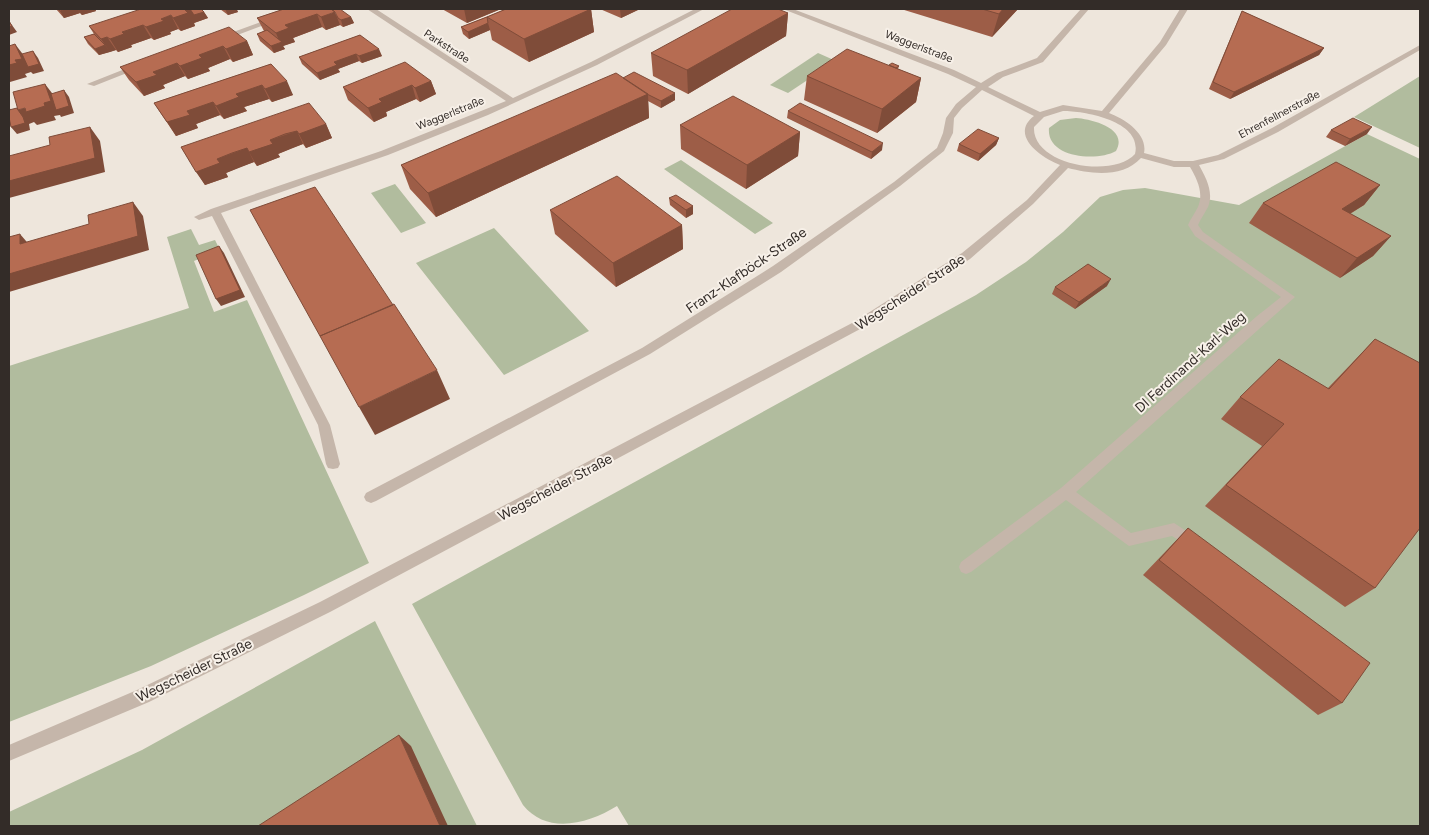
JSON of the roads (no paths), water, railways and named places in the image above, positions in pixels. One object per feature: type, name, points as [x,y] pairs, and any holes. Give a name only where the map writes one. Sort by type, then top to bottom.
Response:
[{"type":"street","points":[[210,42],[303,9]]},
{"type":"street","name":"Parkstraße","points":[[371,9],[512,101]]},
{"type":"street","name":"Waggerlstraße","points":[[200,217],[401,146],[512,101],[609,56],[700,9]]},
{"type":"street","name":"Waggerlstraße","points":[[787,9],[951,72],[1039,115]]},
{"type":"street","name":"Franz-Klafböck-Straße","points":[[371,497],[646,351],[777,269],[897,184],[941,149],[948,133],[950,118],[981,87],[1012,70],[1040,60],[1085,9]]},
{"type":"street","points":[[1104,114],[1162,43],[1184,9]]},
{"type":"street","name":"Ehrenfellnerstraße","points":[[1139,155],[1174,164],[1194,164],[1221,157],[1275,130],[1420,47]]},
{"type":"street","points":[[91,84],[146,65]]},
{"type":"street","points":[[1078,108],[1104,114],[1120,121],[1133,131],[1140,145],[1139,155],[1132,162],[1121,168],[1103,170],[1066,164],[1039,149],[1031,138],[1029,129],[1032,121],[1048,110],[1078,108]]},
{"type":"street","name":"Wegscheider Straße","points":[[9,753],[143,696],[325,607],[858,326],[966,256],[1030,202],[1066,164]]},
{"type":"street","name":"DI Ferdinand-Karl-Weg","points":[[966,568],[1066,492],[1261,319],[1289,297],[1199,234],[1193,225],[1206,200],[1202,177],[1194,164]]},
{"type":"street","points":[[215,211],[324,424],[334,464]]},
{"type":"street","points":[[1066,492],[1129,540],[1174,529],[1205,552]]}]
